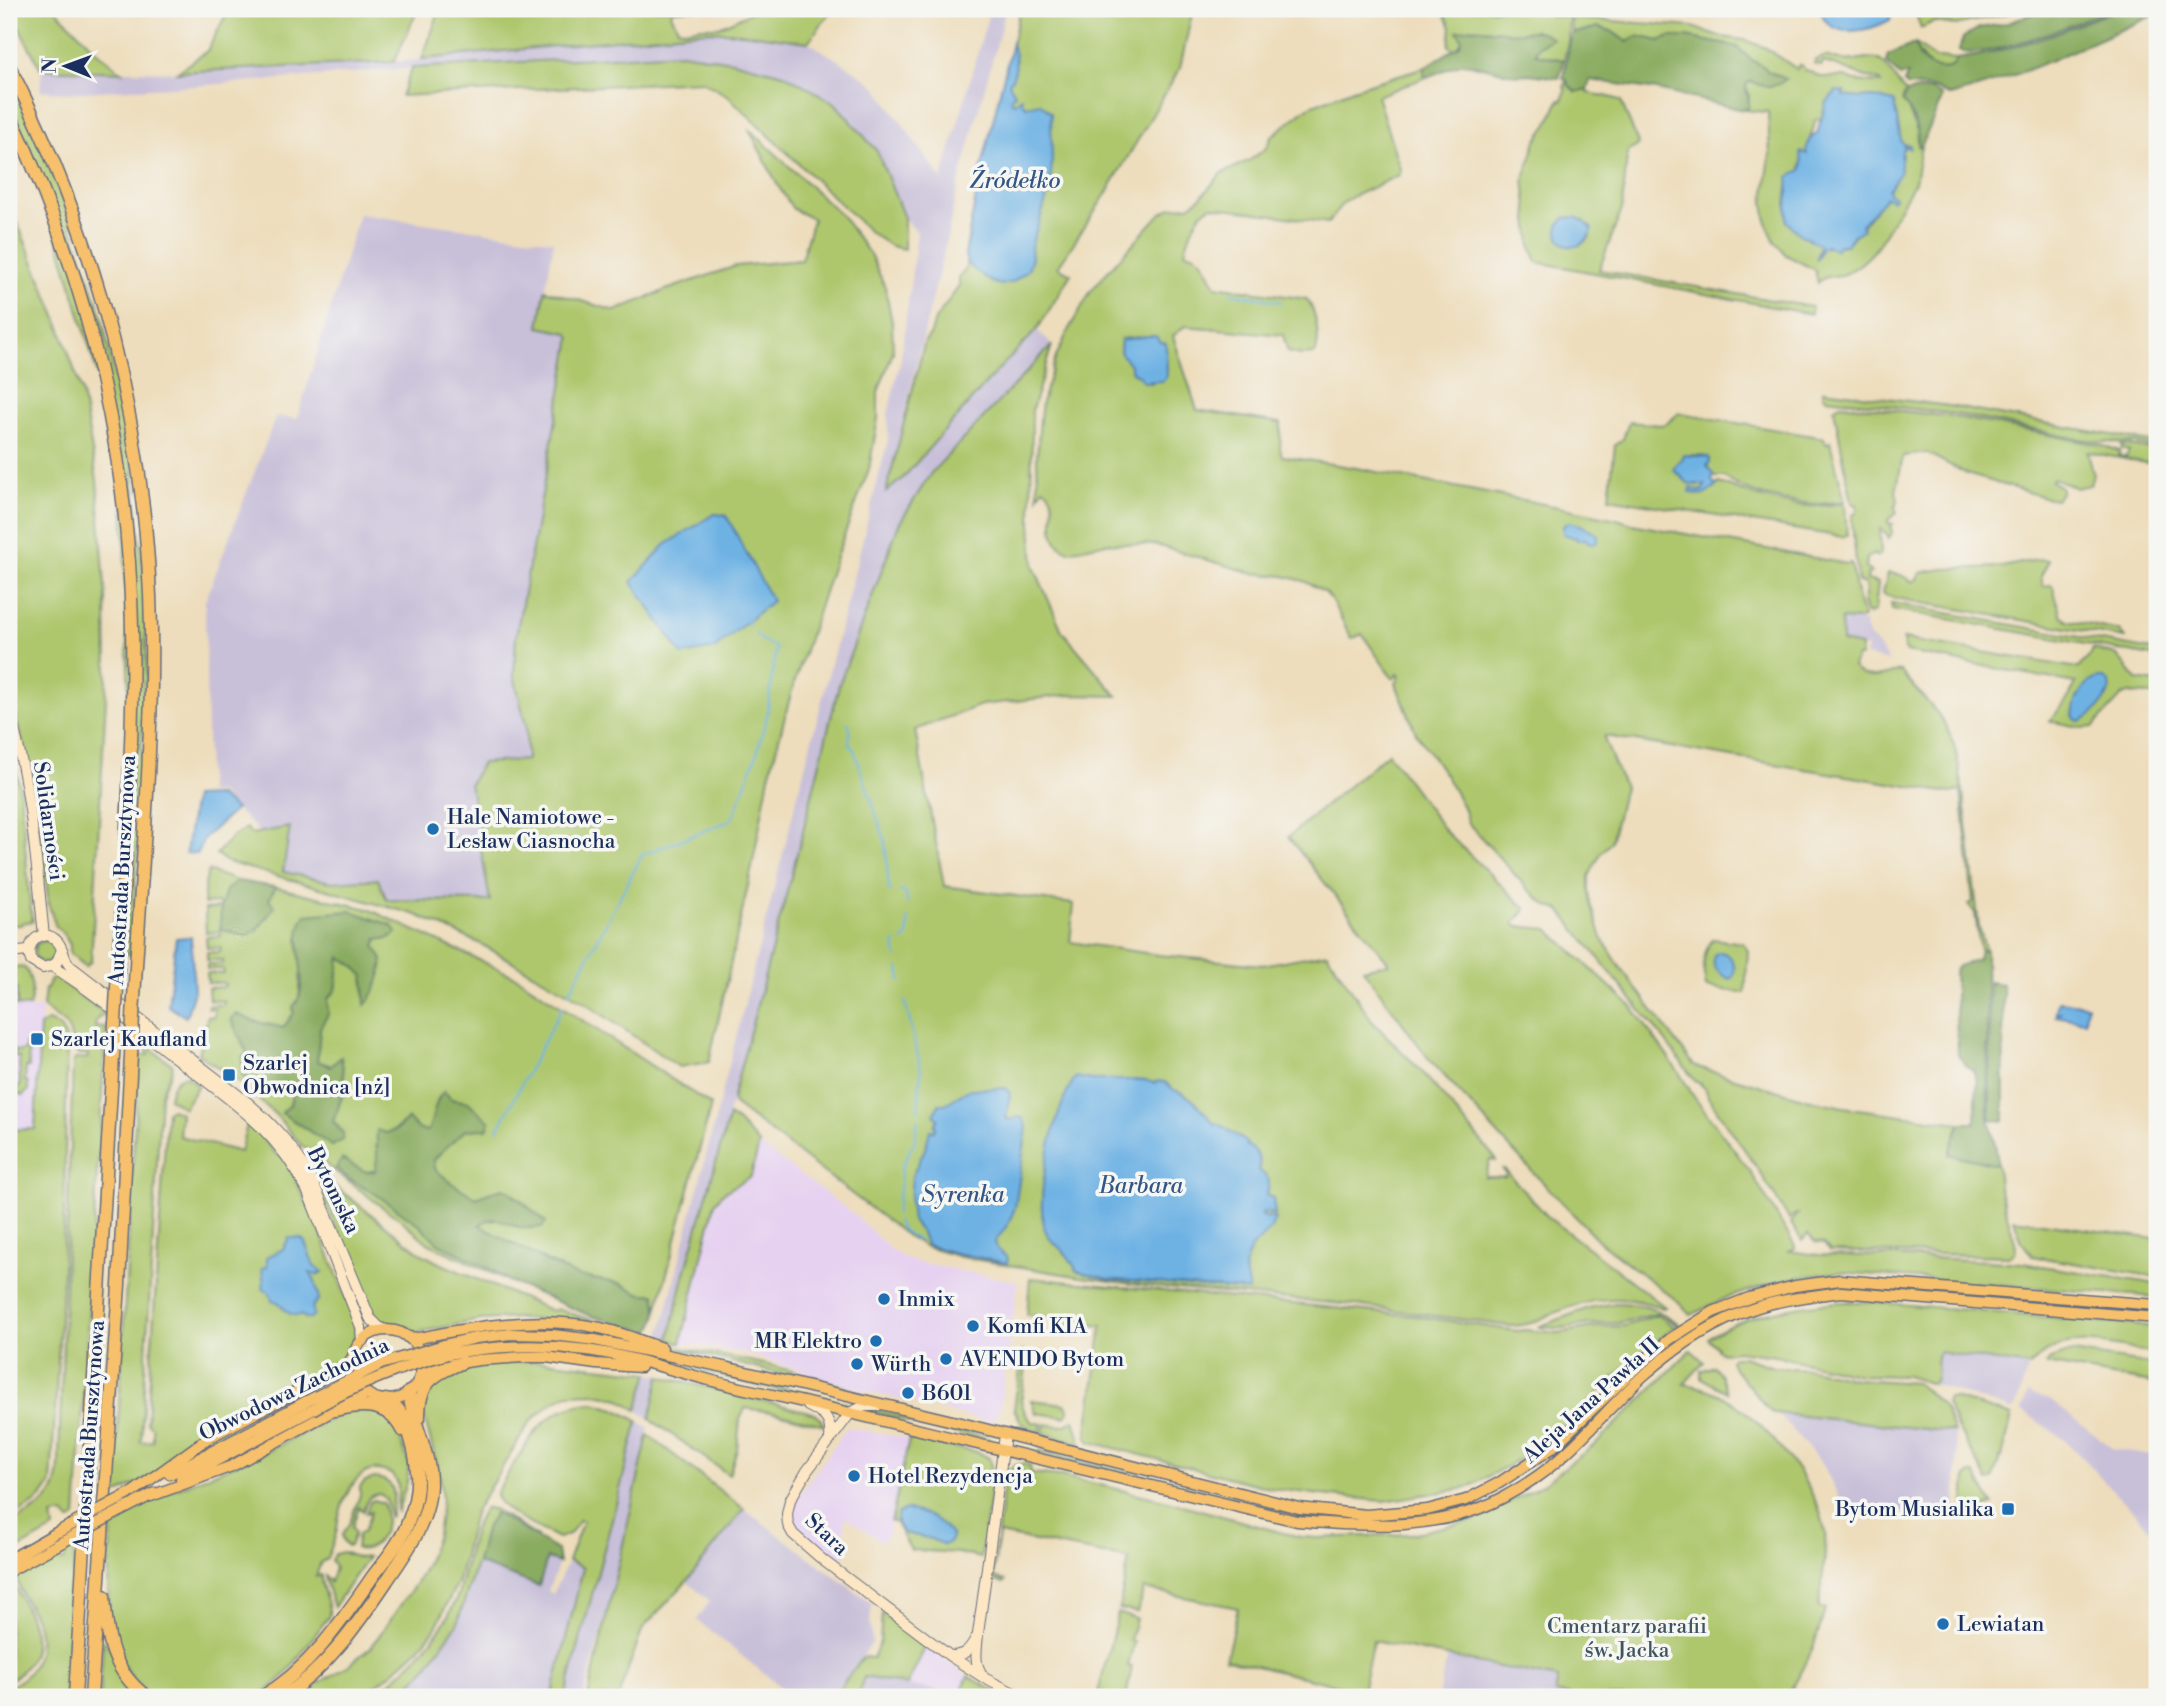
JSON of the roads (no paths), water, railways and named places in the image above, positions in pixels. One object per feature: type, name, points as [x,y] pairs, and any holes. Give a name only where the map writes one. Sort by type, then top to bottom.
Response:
[{"type":"highway","name":"Autostrada Bursztynowa","points":[[9,66],[32,113],[75,218],[107,317],[128,405],[144,511],[151,612],[151,691],[120,1271],[91,1697]]},
{"type":"highway","name":"Autostrada Bursztynowa","points":[[11,119],[59,232],[86,317],[108,406],[124,502],[131,602],[132,704],[75,1697]]},
{"type":"highway","points":[[419,1429],[419,1404],[424,1388],[438,1373],[463,1362]]},
{"type":"highway","points":[[283,1697],[314,1673],[341,1644],[404,1556],[419,1528],[427,1508],[430,1485],[428,1461],[409,1392]]},
{"type":"highway","points":[[262,1697],[283,1684],[309,1661],[354,1604],[404,1530],[415,1502],[416,1461],[406,1424],[398,1407],[386,1400]]},
{"type":"highway","points":[[335,1410],[359,1404],[368,1405],[384,1410],[394,1418],[403,1431],[417,1484]]},
{"type":"highway","points":[[100,1552],[106,1627],[111,1650],[126,1677],[148,1697]]},
{"type":"main road","name":"Aleja Jana Pawła II","points":[[895,1408],[1299,1508],[1366,1515],[1427,1510],[1466,1500],[1499,1483],[1552,1448],[1670,1339],[1713,1312],[1749,1298],[1795,1286],[1840,1280],[2157,1305]]},
{"type":"main road","name":"Aleja Jana Pawła II","points":[[851,1412],[1297,1521],[1367,1526],[1431,1522],[1470,1511],[1503,1497],[1556,1463],[1645,1374],[1680,1347],[1719,1323],[1752,1309],[1797,1297],[1841,1293],[2157,1318]]},
{"type":"main road","points":[[407,1337],[419,1338],[469,1327],[511,1323],[592,1326],[729,1368]]},
{"type":"main road","points":[[9,1560],[131,1493],[208,1438],[342,1368],[349,1363],[362,1340],[373,1333],[386,1330],[397,1332],[413,1342],[422,1362],[420,1376]]},
{"type":"main road","name":"Obwodowa Zachodnia","points":[[9,1571],[151,1496],[381,1364],[446,1349],[476,1338],[499,1335],[561,1335],[596,1339],[895,1408]]},
{"type":"main road","name":"Obwodowa Zachodnia","points":[[446,1349],[566,1347],[637,1360],[851,1412]]},
{"type":"main road","points":[[354,1355],[353,1374],[359,1385],[368,1394],[386,1400],[409,1392],[420,1376],[436,1367],[508,1357],[546,1357],[671,1370]]},
{"type":"main road","points":[[151,1496],[226,1469],[368,1394]]},
{"type":"main road","name":"Obwodowa Zachodnia","points":[[131,1493],[309,1405]]},
{"type":"street","name":"Solidarności","points":[[9,712],[18,741],[29,801],[44,936]]},
{"type":"street","points":[[44,936],[56,940],[61,952],[59,961],[53,967],[38,967],[31,961],[28,951],[33,941],[44,936]]},
{"type":"street","points":[[9,953],[28,951]]},
{"type":"street","name":"Bytomska","points":[[61,952],[70,967],[247,1102],[284,1137],[314,1184],[370,1318],[386,1330]]},
{"type":"street","name":"Bytomska","points":[[53,967],[225,1096],[264,1128],[279,1145],[297,1170],[307,1191],[361,1327],[362,1340]]},
{"type":"street","points":[[792,1399],[828,1417],[830,1439]]},
{"type":"street","points":[[851,1412],[865,1406],[895,1408]]},
{"type":"street","name":"Stara","points":[[851,1412],[790,1500],[787,1514],[793,1534],[950,1656],[986,1679],[1022,1697]]},
{"type":"street","points":[[986,1679],[976,1662],[978,1634],[1005,1435]]},
{"type":"street","points":[[999,1470],[1007,1462],[1026,1455]]},
{"type":"street","points":[[950,1656],[958,1656],[968,1651],[978,1634]]},
{"type":"water","points":[[1820,9],[1884,9],[1891,16],[1890,20],[1871,28],[1850,31],[1831,26]]},
{"type":"water","name":"Źródełko","points":[[1012,43],[1016,64],[1009,83],[1015,94],[1011,97],[1012,102],[1015,103],[1022,97],[1026,106],[1040,103],[1051,113],[1052,161],[1050,188],[1031,247],[1032,258],[1028,270],[1013,282],[1001,285],[976,271],[967,263],[965,255],[981,170]]},
{"type":"water","points":[[1836,91],[1844,92],[1843,96],[1874,97],[1894,102],[1901,141],[1903,145],[1910,145],[1910,148],[1904,147],[1902,150],[1900,173],[1888,190],[1895,197],[1893,200],[1886,197],[1861,225],[1863,229],[1846,245],[1838,245],[1836,249],[1826,246],[1822,248],[1816,260],[1820,245],[1799,234],[1786,221],[1789,177],[1801,170],[1800,153],[1807,154],[1811,137],[1817,134],[1826,103]]},
{"type":"water","points":[[1575,217],[1592,229],[1583,242],[1571,247],[1561,241],[1558,225],[1565,218]]},
{"type":"water","points":[[1156,336],[1160,342],[1166,343],[1167,374],[1162,381],[1143,382],[1140,376],[1132,372],[1120,352],[1121,340]]},
{"type":"water","points":[[1683,455],[1709,457],[1707,466],[1713,474],[1712,481],[1716,487],[1704,495],[1690,492],[1691,488],[1702,491],[1705,485],[1689,484],[1674,470]]},
{"type":"water","points":[[714,514],[726,515],[772,601],[714,649],[682,655],[632,582],[665,545]]},
{"type":"water","points":[[1568,522],[1598,535],[1598,542],[1590,543],[1585,539],[1577,540],[1563,534],[1563,526]]},
{"type":"water","points":[[2104,678],[2109,683],[2110,691],[2094,712],[2081,721],[2076,720],[2073,715],[2080,692],[2088,683]]},
{"type":"water","points":[[219,796],[236,809],[204,838],[197,854],[186,853],[194,797]]},
{"type":"water","points":[[191,937],[194,991],[186,1017],[168,1006],[176,938]]},
{"type":"water","points":[[1719,952],[1733,960],[1734,973],[1730,979],[1719,973],[1715,967],[1714,955]]},
{"type":"water","points":[[2058,1001],[2087,1005],[2085,1021],[2055,1016],[2061,1012],[2056,1012]]},
{"type":"water","name":"Barbara","points":[[1076,1077],[1165,1082],[1192,1099],[1215,1125],[1218,1123],[1247,1143],[1255,1152],[1260,1162],[1259,1170],[1268,1180],[1266,1195],[1273,1198],[1275,1215],[1263,1212],[1262,1216],[1275,1218],[1271,1229],[1251,1248],[1244,1267],[1249,1291],[1108,1279],[1077,1271],[1067,1255],[1051,1240],[1043,1220],[1044,1178],[1054,1130],[1068,1089]]},
{"type":"water","name":"Syrenka","points":[[1006,1088],[1010,1094],[1006,1118],[1023,1118],[1027,1127],[1015,1208],[995,1242],[998,1250],[1008,1258],[1007,1263],[926,1245],[923,1235],[912,1221],[912,1176],[925,1149],[930,1130],[934,1131],[936,1126],[934,1125],[938,1119],[934,1115],[939,1104],[945,1104],[970,1089]]},
{"type":"water","points":[[289,1238],[304,1240],[314,1266],[323,1272],[317,1275],[310,1273],[315,1281],[319,1299],[312,1307],[314,1314],[311,1318],[290,1314],[278,1302],[272,1301],[270,1293],[263,1289],[262,1268],[267,1267],[267,1257],[283,1249]]},
{"type":"water","points":[[907,1510],[927,1515],[939,1522],[952,1537],[950,1542],[944,1545],[904,1533],[900,1529],[897,1516]]},
{"type":"waterway","points":[[1231,293],[1281,302]]},
{"type":"waterway","points":[[747,621],[750,625]]},
{"type":"waterway","points":[[569,993],[642,855],[729,821],[733,817],[756,756],[767,715],[776,648],[756,634]]},
{"type":"waterway","points":[[848,722],[849,744],[854,750],[885,840],[891,891]]},
{"type":"waterway","points":[[900,891],[906,893],[907,904]]},
{"type":"waterway","points":[[903,940],[908,936],[908,918]]},
{"type":"waterway","points":[[897,942],[894,944],[897,957]]},
{"type":"waterway","points":[[899,968],[901,981]]},
{"type":"waterway","points":[[905,1001],[921,1070],[918,1111]]},
{"type":"waterway","points":[[498,1129],[562,1007]]},
{"type":"waterway","points":[[896,1214],[902,1166],[915,1140],[918,1118]]},
{"type":"waterway","points":[[897,1221],[902,1230],[919,1241]]},
{"type":"place","name":"Hale Namiotowe - Lesław Ciasnocha","points":[[433,829]]},
{"type":"place","name":"Szarlej Kaufland","points":[[37,1039]]},
{"type":"place","name":"Szarlej Obwodnica [nż]","points":[[229,1075]]},
{"type":"place","name":"Inmix","points":[[884,1299]]},
{"type":"place","name":"Komfi KIA","points":[[973,1326]]},
{"type":"place","name":"MR Elektro","points":[[876,1341]]},
{"type":"place","name":"AVENIDO Bytom","points":[[946,1359]]},
{"type":"place","name":"Würth","points":[[857,1364]]},
{"type":"place","name":"B601","points":[[908,1393]]},
{"type":"place","name":"Hotel Rezydencja","points":[[854,1476]]},
{"type":"place","name":"Bytom Musialika","points":[[2008,1509]]},
{"type":"place","name":"Lewiatan","points":[[1943,1624]]},
{"type":"park label","name":"Cmentarz parafii św. Jacka","points":[[1627,1638]]}]
